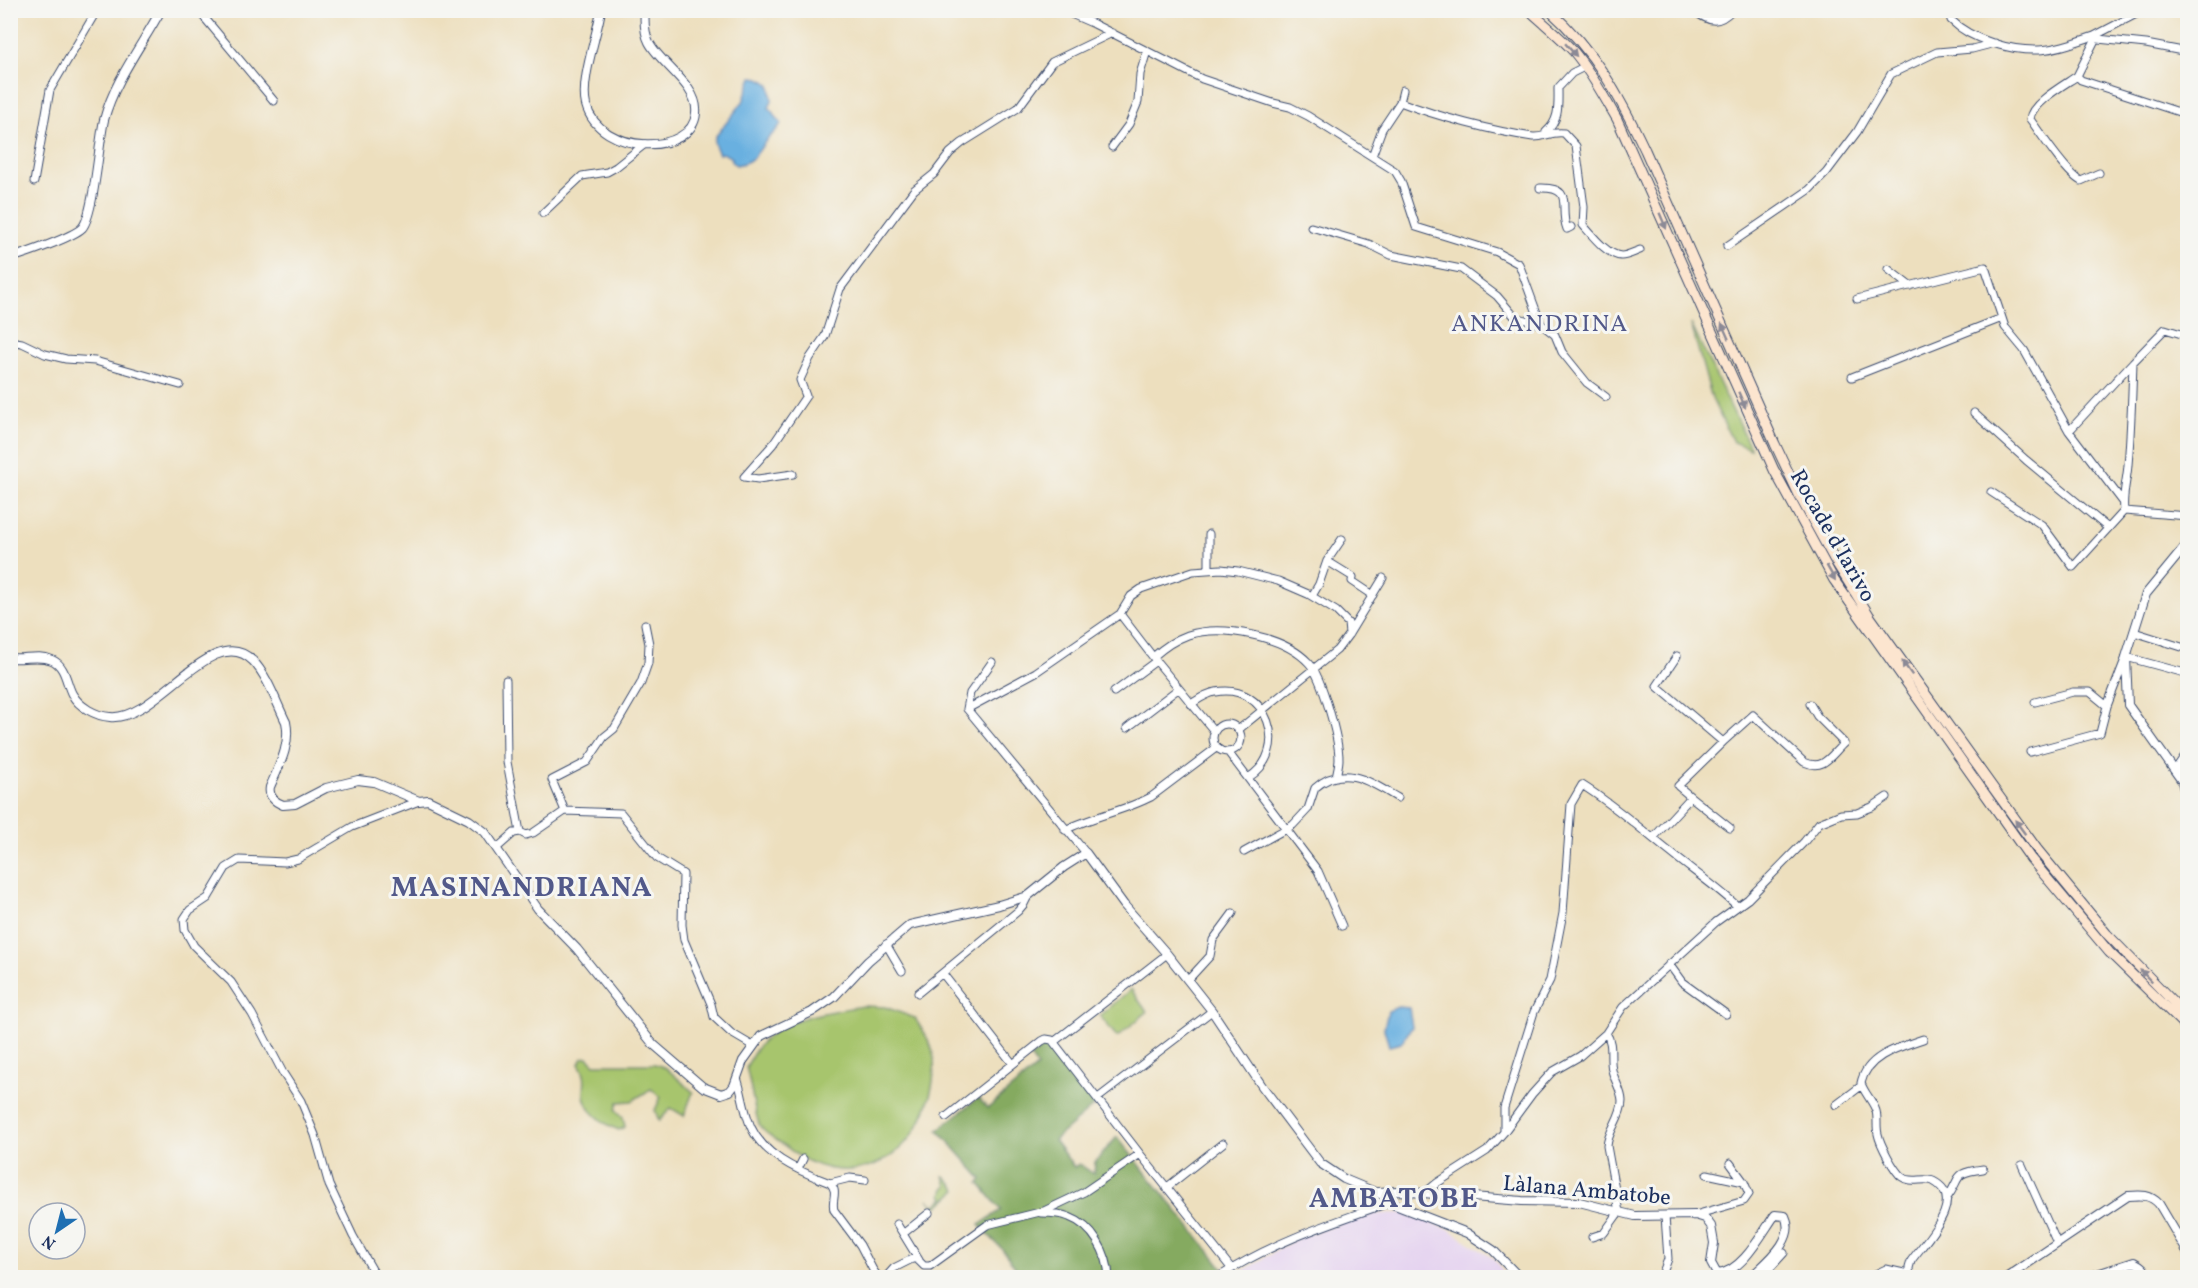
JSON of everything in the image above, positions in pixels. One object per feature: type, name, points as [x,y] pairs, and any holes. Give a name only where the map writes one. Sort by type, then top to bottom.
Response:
[{"type":"main road","name":"Rocade d'Iarivo","points":[[1529,10],[1560,38],[1584,67],[1617,119],[1774,470],[1834,580],[2031,859],[2109,952],[2187,1029]]},
{"type":"main road","name":"Rocade d'Iarivo","points":[[1549,10],[1576,35],[1592,54],[1620,98],[1801,499],[1863,606],[2037,849],[2107,934],[2187,1017]]},
{"type":"street","points":[[34,182],[50,90],[97,10]]},
{"type":"street","points":[[10,258],[73,234],[85,224],[107,111],[116,90],[161,10]]},
{"type":"street","points":[[198,10],[274,100]]},
{"type":"street","points":[[601,10],[584,86],[586,106],[598,128],[625,142],[645,144],[664,142],[683,135],[694,124],[696,109],[692,96],[649,43],[645,26],[645,10]]},
{"type":"street","points":[[1062,10],[1202,79],[1290,107],[1395,171],[1401,181],[1416,227],[1497,252],[1519,264],[1541,324]]},
{"type":"street","points":[[1692,10],[1712,21],[1723,20],[1732,10]]},
{"type":"street","points":[[1949,10],[1951,20],[1962,29],[1995,43],[2039,50],[2066,46],[2094,36],[2144,10]]},
{"type":"street","points":[[2119,21],[2122,10]]},
{"type":"street","points":[[793,474],[759,479],[744,477],[774,443],[806,396],[800,380],[810,357],[825,336],[840,289],[854,269],[897,216],[914,190],[942,166],[950,153],[1018,108],[1052,62],[1112,33]]},
{"type":"street","points":[[2094,36],[2098,39],[2146,44],[2187,52]]},
{"type":"street","points":[[2094,36],[2094,42],[2077,76],[2038,104],[2030,119],[2077,180],[2081,181],[2099,173]]},
{"type":"street","points":[[1727,246],[1802,194],[1826,173],[1857,132],[1891,74],[1937,52],[1972,49],[1995,43]]},
{"type":"street","points":[[1112,147],[1129,124],[1138,102],[1140,74],[1147,51]]},
{"type":"street","points":[[1542,135],[1553,126],[1558,114],[1558,88],[1572,73],[1584,67]]},
{"type":"street","points":[[2077,76],[2081,80],[2179,112],[2184,113],[2187,110]]},
{"type":"street","points":[[1372,156],[1382,129],[1400,102],[1403,90]]},
{"type":"street","points":[[1400,102],[1470,123],[1536,137],[1555,131],[1564,133],[1576,146],[1584,207],[1583,225],[1603,248],[1620,256],[1640,250]]},
{"type":"street","points":[[543,213],[582,176],[607,172],[645,144]]},
{"type":"street","points":[[1540,188],[1551,188],[1561,193],[1566,201],[1565,224],[1567,229],[1571,227]]},
{"type":"street","points":[[1311,227],[1369,244],[1391,255],[1461,269],[1497,296],[1515,317],[1541,324],[1555,335],[1562,352],[1587,383],[1606,397]]},
{"type":"street","points":[[1857,299],[1985,267],[2005,327],[2024,350],[2069,431],[2123,502]]},
{"type":"street","points":[[1888,269],[1910,286]]},
{"type":"street","points":[[1852,377],[2002,318]]},
{"type":"street","points":[[2069,431],[2166,329],[2187,336]]},
{"type":"street","points":[[10,341],[22,343],[45,354],[66,359],[95,361],[180,385]]},
{"type":"street","points":[[1991,492],[2042,525],[2073,567],[2124,511],[2133,362]]},
{"type":"street","points":[[1974,413],[2026,460],[2108,528]]},
{"type":"street","points":[[2124,511],[2187,516]]},
{"type":"street","points":[[1209,534],[1209,569]]},
{"type":"street","points":[[1312,596],[1327,561],[1342,539]]},
{"type":"street","points":[[2030,752],[2100,733],[2107,706],[2127,657],[2146,594],[2187,543]]},
{"type":"street","points":[[1327,561],[1353,577],[1352,581],[1373,595]]},
{"type":"street","points":[[967,709],[1036,672],[1120,614],[1131,596],[1141,589],[1193,571],[1209,569],[1238,571],[1278,581],[1312,596],[1345,618],[1349,634]]},
{"type":"street","points":[[1238,730],[1337,650],[1383,578]]},
{"type":"street","points":[[1120,614],[1214,731],[1213,740],[1216,748]]},
{"type":"street","points":[[565,811],[552,780],[587,762],[604,737],[614,729],[641,683],[648,663],[649,644],[645,624]]},
{"type":"street","points":[[1114,692],[1164,648],[1189,635],[1203,632],[1238,633],[1276,642],[1302,657],[1314,670],[1336,740],[1339,757],[1336,777]]},
{"type":"street","points":[[2134,632],[2187,649]]},
{"type":"street","points":[[10,658],[51,659],[61,668],[71,693],[78,702],[95,713],[115,717],[124,716],[146,705],[208,658],[225,651],[240,652],[256,665],[286,722],[287,743],[269,791],[276,802],[283,805],[295,804],[326,788],[358,780],[374,782],[418,801]]},
{"type":"street","points":[[1677,656],[1657,686],[1723,742]]},
{"type":"street","points":[[2127,657],[2186,671]]},
{"type":"street","points":[[2127,657],[2128,705],[2182,781],[2187,806]]},
{"type":"street","points":[[992,662],[970,693],[967,709],[1212,1011],[1098,1098]]},
{"type":"street","points":[[506,680],[507,762],[520,831],[526,835],[533,833],[565,811],[621,813],[657,858],[683,874],[684,940],[711,1004],[714,1017],[731,1033],[753,1046]]},
{"type":"street","points":[[1127,728],[1178,689]]},
{"type":"street","points":[[1191,704],[1210,693],[1228,692],[1251,699],[1262,710],[1270,731],[1268,753],[1262,766],[1248,778]]},
{"type":"street","points":[[2035,702],[2073,692],[2090,692],[2107,706]]},
{"type":"street","points":[[1730,828],[1678,786],[1753,715],[1804,762],[1815,767],[1821,765],[1844,743],[1817,716],[1810,704]]},
{"type":"street","points":[[1214,731],[1224,724],[1232,725],[1238,730],[1239,744],[1237,748],[1228,752]]},
{"type":"street","points":[[1065,830],[1151,797],[1216,748]]},
{"type":"street","points":[[1216,748],[1228,752],[1318,871],[1342,926]]},
{"type":"street","points":[[2175,770],[2187,751]]},
{"type":"street","points":[[1244,852],[1293,825],[1305,813],[1318,785],[1336,777],[1362,777],[1398,798]]},
{"type":"street","points":[[1504,1132],[1504,1108],[1534,1012],[1550,980],[1563,913],[1571,804],[1582,785],[1627,817],[1737,906]]},
{"type":"street","points":[[1653,838],[1690,797]]},
{"type":"street","points":[[1426,1192],[1487,1152],[1552,1072],[1580,1056],[1606,1033],[1623,1007],[1669,964],[1748,899],[1804,842],[1818,824],[1841,814],[1857,813],[1887,797]]},
{"type":"street","points":[[377,1278],[328,1185],[315,1135],[301,1101],[283,1073],[252,1014],[231,982],[194,946],[185,930],[184,919],[190,910],[208,898],[226,868],[239,860],[285,862],[298,859],[352,827],[418,801],[428,800],[469,819],[485,832],[538,909],[577,949],[666,1057],[703,1087],[713,1093],[726,1094],[734,1086],[743,1061],[753,1046],[768,1032],[812,1012],[834,997],[886,944],[910,925],[999,905],[1028,896],[1064,867],[1086,853]]},
{"type":"street","points":[[497,848],[514,833],[520,831]]},
{"type":"street","points":[[918,993],[1018,911],[1028,896]]},
{"type":"street","points":[[1188,980],[1210,956],[1213,940],[1233,913]]},
{"type":"street","points":[[886,944],[902,971]]},
{"type":"street","points":[[1055,1041],[1167,954]]},
{"type":"street","points":[[1669,964],[1682,982],[1726,1014]]},
{"type":"street","points":[[943,974],[1013,1064]]},
{"type":"street","name":"Làlana Ambatobe","points":[[1212,1011],[1262,1086],[1320,1163],[1344,1179],[1377,1192],[1400,1197],[1426,1192],[1522,1201],[1579,1202],[1635,1216],[1695,1215],[1705,1218],[1711,1226],[1714,1243],[1711,1263],[1717,1274],[1726,1273],[1741,1263],[1776,1215],[1785,1216],[1788,1230],[1785,1239],[1750,1278]]},
{"type":"street","points":[[1592,1237],[1604,1233],[1619,1212],[1607,1146],[1608,1137],[1622,1101],[1612,1069],[1610,1039],[1606,1033]]},
{"type":"street","points":[[946,1117],[1046,1039],[1055,1041],[1166,1188],[1231,1268]]},
{"type":"street","points":[[1923,1039],[1890,1051],[1874,1062],[1861,1079],[1861,1086],[1876,1110],[1879,1140],[1898,1173],[1907,1180],[1931,1180],[1940,1186],[1947,1198]]},
{"type":"street","points":[[737,1078],[743,1093],[748,1119],[756,1138],[767,1149],[798,1169],[830,1183],[835,1191],[832,1204],[834,1210],[860,1245],[879,1278]]},
{"type":"street","points":[[1836,1105],[1861,1086]]},
{"type":"street","points":[[1166,1188],[1223,1143]]},
{"type":"street","points":[[885,1278],[894,1268],[914,1258],[926,1267],[987,1225],[1035,1213],[1084,1192],[1140,1154]]},
{"type":"street","points":[[798,1169],[803,1159]]},
{"type":"street","points":[[1695,1215],[1743,1201],[1749,1194],[1744,1182],[1730,1163]]},
{"type":"street","points":[[2022,1166],[2057,1243]]},
{"type":"street","points":[[1867,1278],[1886,1269],[1909,1276],[1911,1261],[1944,1215],[1947,1198],[1960,1175],[1967,1171],[1983,1169]]},
{"type":"street","points":[[1707,1174],[1744,1182]]},
{"type":"street","points":[[830,1183],[850,1178],[865,1180]]},
{"type":"street","points":[[2006,1278],[2128,1196],[2142,1195],[2153,1198],[2159,1204],[2187,1253]]},
{"type":"street","points":[[1217,1278],[1231,1268],[1297,1236],[1400,1197],[1413,1212],[1467,1233],[1493,1250],[1520,1278]]},
{"type":"street","points":[[904,1233],[929,1213]]},
{"type":"street","points":[[1035,1213],[1071,1217],[1092,1233],[1104,1252],[1109,1278]]},
{"type":"street","points":[[1661,1278],[1668,1259],[1665,1216]]},
{"type":"street","points":[[897,1224],[919,1261]]},
{"type":"street","points":[[1761,1278],[1784,1253]]},
{"type":"street","points":[[2085,1278],[2134,1262],[2141,1266],[2146,1278]]},
{"type":"shaded area","points":[[1403,1213],[1449,1229],[1494,1259],[1507,1277],[1231,1278],[1300,1237],[1373,1214]]},
{"type":"green space","points":[[1691,324],[1751,449],[1733,442],[1712,399]]},
{"type":"green space","points":[[1131,989],[1147,1012],[1117,1037],[1100,1016]]},
{"type":"green space","points":[[863,1006],[885,1007],[915,1018],[933,1052],[934,1071],[930,1096],[921,1121],[908,1141],[891,1156],[872,1166],[851,1170],[829,1168],[807,1161],[762,1129],[756,1115],[746,1067],[758,1047],[780,1028],[806,1017]]},
{"type":"green space","points":[[1048,1044],[1095,1105],[1054,1140],[1074,1167],[1079,1164],[1094,1174],[1095,1162],[1117,1137],[1224,1269],[1209,1278],[1022,1277],[1002,1249],[979,1225],[1001,1210],[979,1183],[982,1179],[938,1130],[978,1098],[988,1108],[1037,1067],[1030,1057]]},
{"type":"green space","points":[[588,1057],[595,1064],[655,1064],[666,1068],[693,1092],[684,1116],[671,1108],[659,1121],[655,1110],[661,1097],[651,1089],[632,1101],[618,1102],[616,1110],[623,1117],[625,1127],[619,1130],[607,1124],[596,1116],[585,1098],[583,1071],[579,1064],[582,1058]]},
{"type":"green space","points":[[944,1175],[957,1190],[936,1208],[928,1199],[935,1206],[944,1198],[942,1195],[944,1188],[947,1187]]},
{"type":"water","points":[[752,77],[760,78],[770,85],[772,100],[769,108],[781,123],[754,157],[736,165],[731,161],[732,158],[723,153],[719,154],[714,143],[715,137],[743,102]]},
{"type":"water","points":[[1398,1007],[1409,1008],[1412,1027],[1401,1043],[1389,1046],[1384,1029],[1388,1011]]},
{"type":"district","name":"ANKANDRINA","points":[[1540,323]]},
{"type":"district","name":"MASINANDRIANA","points":[[522,886]]},
{"type":"district","name":"AMBATOBE","points":[[1394,1197]]}]
